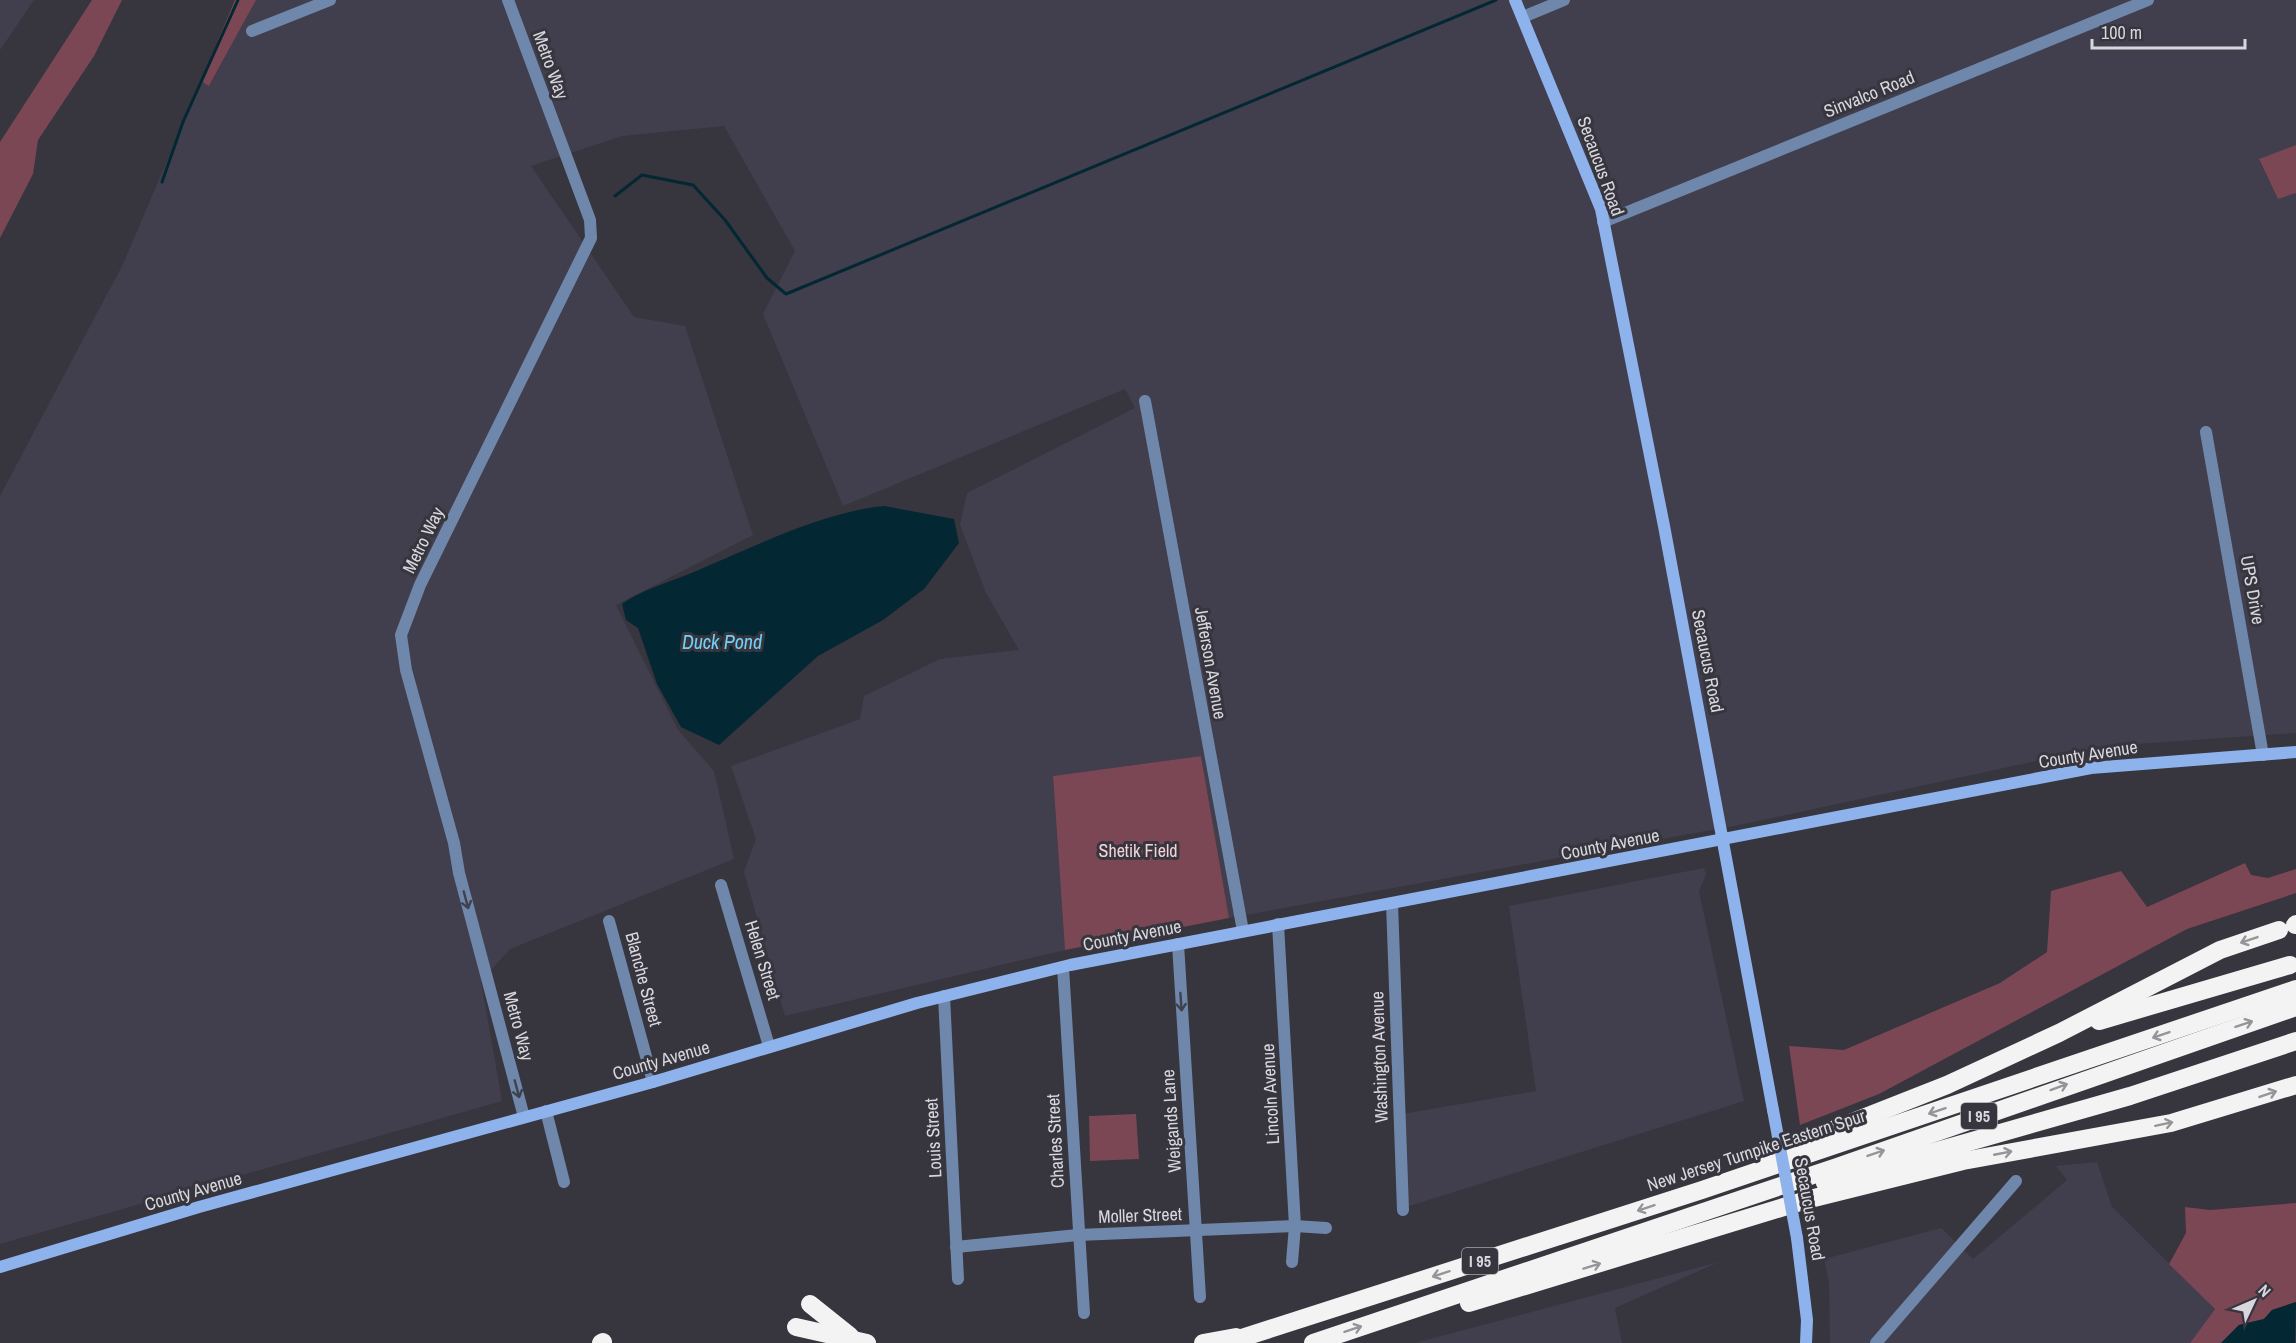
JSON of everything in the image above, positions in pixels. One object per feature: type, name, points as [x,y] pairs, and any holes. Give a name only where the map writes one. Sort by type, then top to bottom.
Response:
[{"type":"highway","points":[[1702,1190],[1764,1157],[1915,1099],[2060,1032],[2220,950],[2290,926]]},
{"type":"highway","points":[[2060,1032],[2290,964]]},
{"type":"highway","name":"New Jersey Turnpike Eastern Spur","points":[[1226,1343],[1702,1190],[2296,989]]},
{"type":"highway","name":"I 95","points":[[1313,1343],[1661,1226],[2296,1007]]},
{"type":"highway","points":[[1661,1226],[1721,1215],[2130,1096],[2296,1041]]},
{"type":"highway","points":[[1394,1316],[1470,1302],[1810,1199],[1964,1161],[2171,1123],[2296,1085]]},
{"type":"highway","points":[[810,1304],[862,1342]]},
{"type":"highway","points":[[796,1327],[862,1342]]},
{"type":"highway","points":[[1203,1343],[1259,1333]]},
{"type":"main road","name":"Secaucus Road","points":[[1515,0],[1601,209],[1664,526],[1797,1238],[1806,1310],[1806,1343]]},
{"type":"main road","name":"County Avenue","points":[[0,1267],[199,1207],[653,1082],[944,996],[1063,967],[2091,768],[2296,752]]},
{"type":"main road","points":[[0,1272],[29,1258]]},
{"type":"street","points":[[252,31],[330,0]]},
{"type":"street","points":[[1523,17],[1564,0]]},
{"type":"street","name":"Sinvalco Road","points":[[1603,222],[2148,0]]},
{"type":"street","name":"Metro Way","points":[[512,1],[590,220],[591,238],[420,585],[401,635],[406,670],[454,843],[458,868],[524,1117]]},
{"type":"street","name":"Jefferson Avenue","points":[[1145,401],[1243,931]]},
{"type":"street","name":"UPS Drive","points":[[2206,432],[2263,755]]},
{"type":"street","name":"Helen Street","points":[[721,885],[769,1046]]},
{"type":"street","name":"Washington Avenue","points":[[1392,903],[1403,1210]]},
{"type":"street","name":"Blanche Street","points":[[609,921],[653,1082]]},
{"type":"street","name":"Lincoln Avenue","points":[[1278,924],[1295,1226],[1292,1262]]},
{"type":"street","name":"Weigands Lane","points":[[1178,944],[1200,1297]]},
{"type":"street","name":"Charles Street","points":[[1063,967],[1084,1313]]},
{"type":"street","name":"Louis Street","points":[[944,996],[958,1279]]},
{"type":"street","points":[[546,1111],[564,1182]]},
{"type":"street","points":[[1876,1343],[2016,1181]]},
{"type":"street","name":"Moller Street","points":[[956,1246],[1078,1235],[1295,1226],[1326,1228]]},
{"type":"shaded area","points":[[0,0],[34,0],[0,50]]},
{"type":"shaded area","points":[[256,0],[2296,0],[2296,145],[2259,160],[2278,199],[2296,193],[2296,733],[2106,746],[1744,824],[1229,918],[1201,756],[1053,776],[1065,950],[785,1016],[744,872],[756,839],[731,766],[860,719],[864,696],[940,659],[1019,650],[986,593],[960,525],[967,493],[1135,408],[1125,389],[843,506],[763,314],[795,251],[724,126],[622,136],[531,166],[634,317],[685,326],[753,535],[616,605],[678,730],[714,771],[734,859],[510,949],[481,981],[502,1101],[0,1244],[0,496],[123,264],[201,81],[210,85]]},
{"type":"shaded area","points":[[1704,868],[1706,874],[1699,891],[1744,1101],[1403,1208],[1402,1114],[1536,1091],[1509,906]]},
{"type":"shaded area","points":[[2097,1162],[2112,1207],[2215,1309],[2190,1343],[1830,1343],[1829,1282],[1824,1259],[1941,1228],[1973,1259],[2067,1180],[2056,1166]]},
{"type":"shaded area","points":[[1719,1262],[1615,1308],[1622,1343],[1415,1343]]},
{"type":"green space","points":[[92,0],[122,0],[94,56],[38,140],[33,174],[0,238],[0,142]]},
{"type":"green space","points":[[235,0],[256,0],[209,86],[201,81]]},
{"type":"green space","points":[[2296,145],[2296,193],[2278,199],[2259,159]]},
{"type":"green space","name":"Shetik Field","points":[[1201,756],[1229,918],[1065,950],[1053,776]]},
{"type":"green space","points":[[2245,863],[2251,875],[2268,878],[2296,869],[2296,893],[2187,929],[1879,1094],[1800,1125],[1789,1046],[1844,1050],[2000,983],[2047,952],[2051,891],[2121,871],[2147,907]]},
{"type":"green space","points":[[1136,1114],[1139,1159],[1090,1161],[1089,1116]]},
{"type":"green space","points":[[2296,1203],[2296,1302],[2272,1310],[2264,1319],[2239,1325],[2221,1343],[2190,1343],[2215,1309],[2169,1264],[2186,1233],[2185,1207],[2210,1210]]},
{"type":"water","name":"Duck Pond","points":[[884,506],[954,519],[959,543],[924,589],[883,620],[818,656],[719,745],[681,727],[657,684],[638,628],[626,620],[622,604],[646,591],[785,533],[835,516]]},
{"type":"water","points":[[2296,1302],[2295,1343],[2221,1343],[2239,1325],[2264,1319],[2272,1310]]},
{"type":"waterway","points":[[162,182],[183,122],[238,0]]},
{"type":"waterway","points":[[615,196],[642,175],[693,185],[725,220],[767,278],[786,294],[1496,0]]}]
